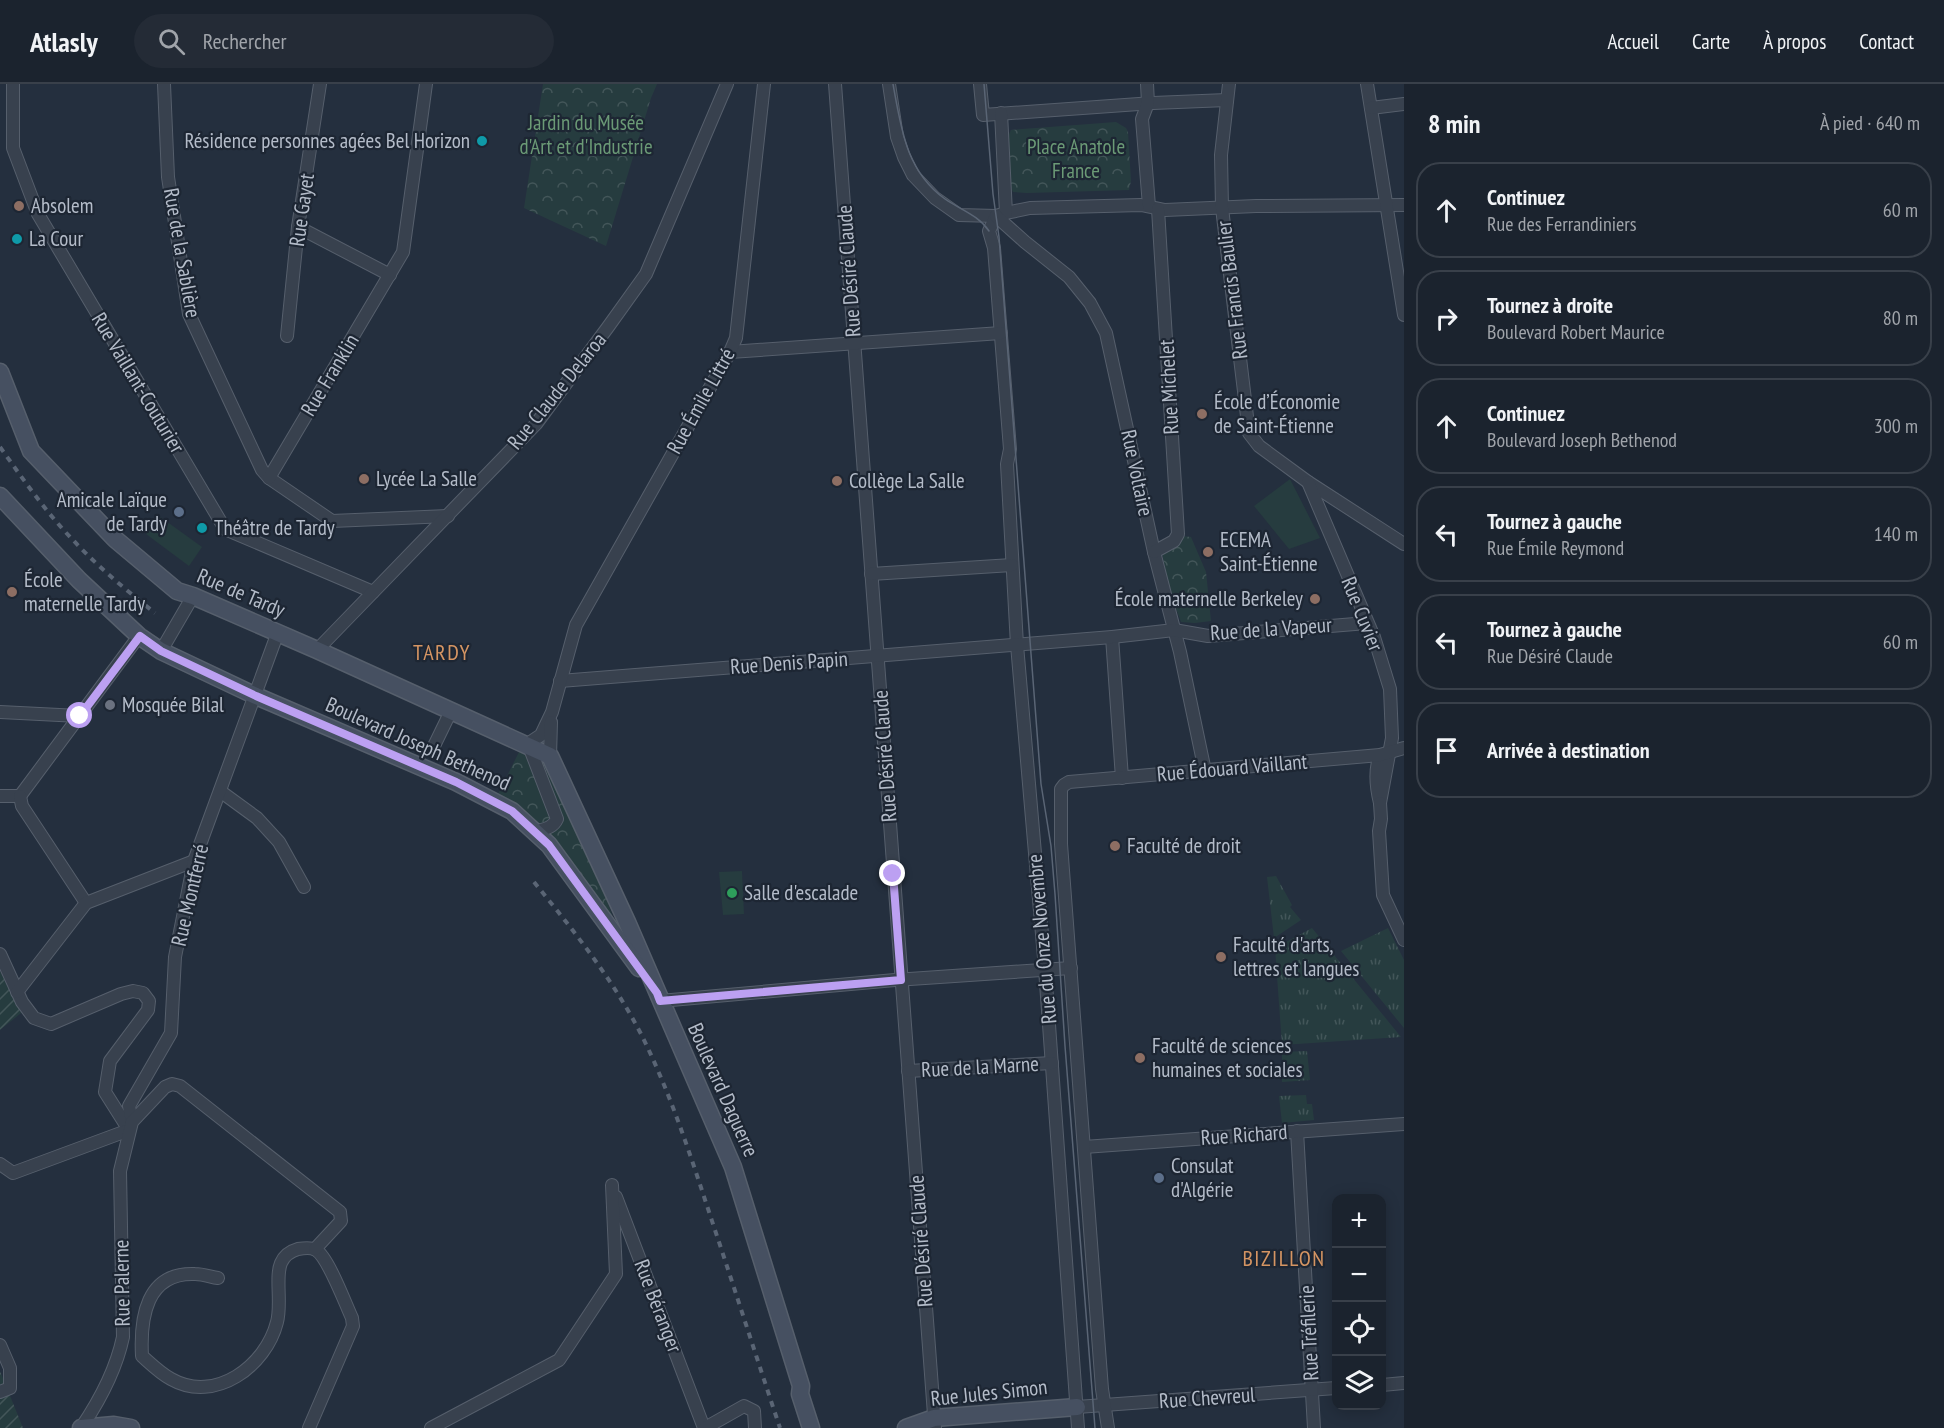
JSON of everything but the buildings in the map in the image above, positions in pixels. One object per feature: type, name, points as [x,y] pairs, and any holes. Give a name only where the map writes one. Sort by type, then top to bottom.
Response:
[{"type":"main road","name":"Rue de Tardy","points":[[0,372],[31,451],[115,539],[177,591],[278,632],[550,756]]},
{"type":"main road","name":"Boulevard Joseph Bethenod","points":[[0,496],[79,580],[140,636],[161,651],[256,696],[456,782],[512,811],[549,845],[659,997]]},
{"type":"main road","name":"Boulevard Daguerre","points":[[550,756],[627,922],[733,1167],[801,1386],[800,1394],[811,1428]]},
{"type":"main road","points":[[626,949],[627,922]]},
{"type":"main road","name":"Boulevard Daguerre","points":[[801,1386],[808,1392],[820,1428]]},
{"type":"main road","name":"Rue Jules Simon","points":[[906,1428],[1077,1407]]},
{"type":"main road","points":[[81,1428],[114,1425],[131,1428]]},
{"type":"street","name":"Rue Vaillant-Couturier","points":[[13,84],[14,147],[38,214],[225,529],[373,592]]},
{"type":"street","name":"Rue de la Sablière","points":[[164,84],[168,177],[189,314],[238,422],[262,470],[269,478]]},
{"type":"street","name":"Rue Gayet","points":[[287,336],[298,227],[320,84]]},
{"type":"street","name":"Rue Franklin","points":[[269,478],[403,252],[426,84]]},
{"type":"street","name":"Rue Claude Delaroa","points":[[317,650],[536,424],[646,274],[727,84]]},
{"type":"street","name":"Rue Émile Littré","points":[[552,712],[576,625],[736,338],[764,84]]},
{"type":"street","name":"Rue Désiré Claude","points":[[835,84],[934,1423]]},
{"type":"street","points":[[889,84],[897,137],[904,157],[923,187],[959,215],[1001,214],[1030,208],[1404,205]]},
{"type":"street","points":[[980,84],[983,115],[1227,100]]},
{"type":"street","name":"Rue Michelet","points":[[1147,84],[1149,103],[1142,119],[1153,207],[1178,534],[1174,541],[1154,552]]},
{"type":"street","name":"Rue Francis Baulier","points":[[1229,84],[1221,155],[1222,208],[1249,433],[1259,446],[1308,482],[1404,544]]},
{"type":"street","points":[[1367,84],[1404,315]]},
{"type":"street","points":[[1371,108],[1404,104]]},
{"type":"street","points":[[1001,113],[1001,214]]},
{"type":"street","name":"Rue du Onze Novembre","points":[[1001,214],[989,231],[994,248],[1010,449],[1007,464],[1017,645],[1045,969],[1078,1428]]},
{"type":"street","name":"Rue Voltaire","points":[[1001,214],[1024,242],[1070,277],[1090,303],[1106,333],[1205,771]]},
{"type":"street","points":[[298,227],[390,275]]},
{"type":"street","points":[[730,352],[1001,333]]},
{"type":"street","points":[[269,478],[332,520],[448,516]]},
{"type":"street","name":"Rue Cuvier","points":[[1308,482],[1374,637],[1390,688],[1392,738],[1385,753],[1380,803],[1382,819],[1379,831],[1383,895],[1404,940]]},
{"type":"street","points":[[871,574],[1012,565]]},
{"type":"street","points":[[161,651],[193,596]]},
{"type":"street","name":"Rue de la Vapeur","points":[[1113,637],[1174,630],[1208,636],[1367,623]]},
{"type":"street","name":"Rue Montferré","points":[[130,1126],[129,1106],[171,1033],[175,957],[194,861],[278,632]]},
{"type":"street","points":[[86,903],[22,806],[20,796],[140,636]]},
{"type":"street","points":[[1113,637],[1122,778]]},
{"type":"street","name":"Rue Denis Papin","points":[[560,681],[1113,637]]},
{"type":"street","points":[[433,748],[451,711]]},
{"type":"street","points":[[0,712],[80,716]]},
{"type":"street","points":[[535,832],[549,828],[555,824],[557,819],[528,746],[541,735],[552,712]]},
{"type":"street","points":[[550,756],[552,712]]},
{"type":"street","name":"Rue Édouard Vaillant","points":[[1061,789],[1069,782],[1385,753],[1404,748]]},
{"type":"street","name":"Rue du Onze Novembre","points":[[1061,789],[1061,844],[1104,1406],[1108,1428]]},
{"type":"street","points":[[220,791],[257,818],[279,843],[304,887]]},
{"type":"street","points":[[0,796],[20,796]]},
{"type":"street","points":[[17,992],[86,903],[194,861]]},
{"type":"street","points":[[0,954],[22,1002],[34,1018],[51,1024],[121,994],[133,991],[143,993],[149,1001],[148,1010],[111,1061],[105,1092],[130,1126]]},
{"type":"street","points":[[659,997],[1071,968]]},
{"type":"street","name":"Rue de la Marne","points":[[908,1071],[1052,1064]]},
{"type":"street","points":[[0,1164],[13,1173],[130,1126],[165,1087],[172,1084],[180,1086],[340,1212],[341,1221],[315,1249]]},
{"type":"street","name":"Rue Richard","points":[[1084,1146],[1404,1124]]},
{"type":"street","name":"Rue Palerne","points":[[81,1428],[102,1396],[120,1353],[123,1326],[120,1171],[130,1126]]},
{"type":"street","name":"Rue Tréfilerie","points":[[1297,1131],[1314,1428]]},
{"type":"street","name":"Rue Béranger","points":[[431,1428],[559,1360],[616,1274],[612,1185],[704,1428]]},
{"type":"street","points":[[120,1353],[142,1356],[172,1380],[187,1384],[209,1386],[220,1384],[241,1374],[251,1365],[273,1334],[280,1306],[280,1265],[285,1256],[295,1250],[315,1249],[324,1258],[352,1318],[353,1326],[309,1428]]},
{"type":"street","points":[[142,1356],[143,1320],[146,1305],[154,1292],[165,1282],[181,1275],[196,1274],[218,1278]]},
{"type":"street","points":[[0,1345],[10,1368],[10,1388],[0,1392]]},
{"type":"street","points":[[1386,1385],[1404,1383]]},
{"type":"street","name":"Rue Chevreul","points":[[1077,1407],[1332,1388]]},
{"type":"street","points":[[704,1428],[744,1406],[754,1411],[755,1428]]},
{"type":"green space","name":"Jardin du Musée d'Art et d'Industrie","points":[[543,84],[657,84],[606,246],[524,208]]},
{"type":"green space","name":"Place Anatole France","points":[[1116,122],[1128,132],[1131,181],[1129,190],[1013,192],[1007,138],[1011,130]]},
{"type":"green space","points":[[1290,479],[1320,538],[1289,549],[1254,506]]},
{"type":"green space","points":[[159,516],[202,547],[189,566],[146,534]]},
{"type":"green space","points":[[1182,536],[1191,537],[1206,572],[1211,621],[1181,622],[1170,592],[1162,553],[1175,548]]},
{"type":"green space","points":[[519,752],[545,761],[546,770],[597,874],[614,920],[583,876],[537,822],[498,794]]},
{"type":"green space","name":"Salle d'escalade","points":[[742,871],[744,914],[723,915],[719,872]]},
{"type":"green space","points":[[1276,876],[1292,905],[1290,907],[1301,920],[1274,938],[1267,877]]},
{"type":"green space","points":[[1312,928],[1401,1037],[1282,1045],[1275,948]]},
{"type":"green space","points":[[1388,928],[1404,960],[1404,1028],[1341,951]]},
{"type":"green space","points":[[0,971],[21,1013],[0,1030]]},
{"type":"green space","points":[[1307,1051],[1310,1080],[1282,1082],[1282,1052]]},
{"type":"green space","points":[[1306,1095],[1307,1104],[1312,1104],[1314,1120],[1282,1123],[1279,1096]]},
{"type":"green space","points":[[0,1371],[23,1428],[0,1428]]},
{"type":"tram line","points":[[893,84],[907,148],[922,175],[945,199],[974,217],[989,231]]},
{"type":"tram line","points":[[984,84],[999,237],[1041,784],[1051,846],[1055,894],[1095,1428]]},
{"type":"railway","points":[[0,447],[43,506],[72,539],[91,559],[155,613]]},
{"type":"railway","points":[[534,882],[605,974],[630,1013],[652,1057],[688,1150],[780,1428]]},
{"type":"place","name":"Résidence personnes agées Bel Horizon","points":[[482,141]]},
{"type":"place","name":"Absolem","points":[[19,206]]},
{"type":"place","name":"La Cour","points":[[17,239]]},
{"type":"place","name":"École d’Économie de Saint-Étienne","points":[[1202,414]]},
{"type":"place","name":"Lycée La Salle","points":[[364,479]]},
{"type":"place","name":"Collège La Salle","points":[[837,481]]},
{"type":"place","name":"Amicale Laïque de Tardy","points":[[179,512]]},
{"type":"place","name":"Théâtre de Tardy","points":[[202,528]]},
{"type":"place","name":"ECEMA Saint-Étienne","points":[[1208,552]]},
{"type":"place","name":"École maternelle Tardy","points":[[12,592]]},
{"type":"place","name":"École maternelle Berkeley","points":[[1315,599]]},
{"type":"place","name":"Mosquée Bilal","points":[[110,705]]},
{"type":"place","name":"Faculté de droit","points":[[1115,846]]},
{"type":"place","name":"Salle d'escalade","points":[[732,893]]},
{"type":"place","name":"Faculté d'arts, lettres et langues","points":[[1221,957]]},
{"type":"place","name":"Faculté de sciences humaines et sociales","points":[[1140,1058]]},
{"type":"place","name":"Consulat d'Algérie","points":[[1159,1178]]},
{"type":"district","name":"TARDY","points":[[442,652]]},
{"type":"district","name":"BIZILLON","points":[[1284,1258]]},
{"type":"route","points":[[80,716],[140,636],[161,651],[256,696],[456,782],[512,811],[549,845],[590,898],[657,993],[660,1001],[901,980],[893,874]]}]
